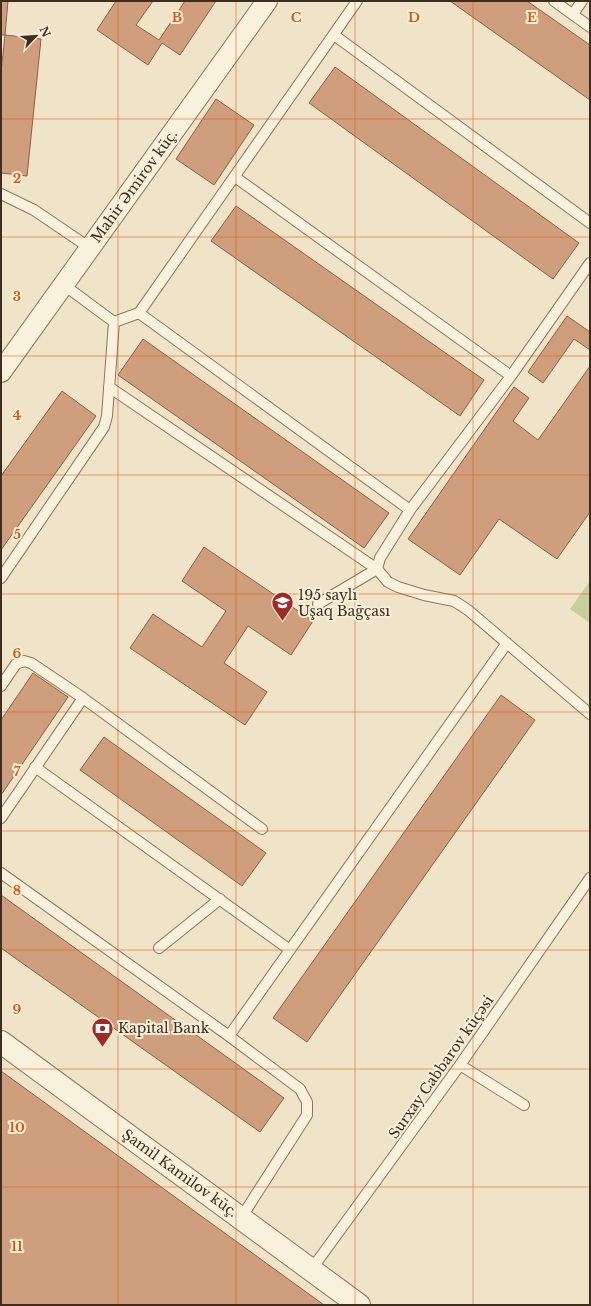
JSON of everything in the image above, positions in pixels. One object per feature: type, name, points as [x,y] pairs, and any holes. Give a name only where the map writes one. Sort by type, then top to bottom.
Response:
[{"type":"street","name":"Mahir Əmirov küç.","points":[[1,372],[267,1]]},
{"type":"street","name":"Şamil Kamilov küç.","points":[[1,1042],[359,1305]]},
{"type":"lane","points":[[114,322],[139,313],[236,177],[357,1]]},
{"type":"lane","points":[[554,1],[590,26]]},
{"type":"lane","points":[[573,14],[582,1]]},
{"type":"lane","points":[[334,35],[590,223]]},
{"type":"lane","points":[[236,177],[511,376]]},
{"type":"lane","points":[[1,194],[39,212],[90,248]]},
{"type":"lane","points":[[318,604],[377,569],[380,558],[410,510],[511,376],[590,263]]},
{"type":"lane","points":[[64,285],[114,322]]},
{"type":"lane","points":[[139,313],[410,510]]},
{"type":"lane","points":[[1,578],[104,427],[114,322]]},
{"type":"lane","points":[[109,387],[377,569],[388,582],[398,587],[424,595],[454,600],[468,610],[590,714]]},
{"type":"lane","points":[[229,1036],[507,644]]},
{"type":"lane","points":[[1,686],[16,664],[24,661],[31,663],[83,698],[262,829]]},
{"type":"lane","points":[[1,818],[34,767],[83,698]]},
{"type":"lane","points":[[34,767],[290,950]]},
{"type":"lane","points":[[1,873],[229,1036],[300,1089],[307,1102],[307,1115],[241,1218]]},
{"type":"lane","name":"Surxay Cabbarov küçəsi","points":[[311,1270],[460,1065],[590,878]]},
{"type":"lane","points":[[159,948],[220,899]]},
{"type":"lane","points":[[460,1065],[524,1105]]},
{"type":"green space","points":[[590,581],[590,623],[570,609]]},
{"type":"building","points":[[1,1],[8,1],[5,35],[1,35]]},
{"type":"building","points":[[116,1],[153,1],[136,25],[159,40],[185,1],[216,1],[180,55],[162,43],[148,65],[97,30]]},
{"type":"building","points":[[450,1],[527,1],[590,45],[590,100]]},
{"type":"building","points":[[5,35],[41,39],[27,176],[1,173],[1,72]]},
{"type":"building","points":[[335,67],[579,243],[553,279],[309,103]]},
{"type":"building","points":[[216,99],[254,125],[214,185],[176,159]]},
{"type":"building","points":[[236,206],[484,380],[460,416],[211,241]]},
{"type":"building","points":[[567,316],[590,332],[590,350],[574,339],[543,383],[528,372]]},
{"type":"building","points":[[143,339],[389,513],[364,548],[118,375]]},
{"type":"building","points":[[590,366],[590,512],[557,559],[499,519],[460,575],[408,539],[514,387],[529,398],[513,421],[538,440]]},
{"type":"building","points":[[62,391],[96,416],[1,550],[1,476]]},
{"type":"building","points":[[204,547],[313,621],[291,655],[248,626],[224,663],[267,692],[245,725],[130,648],[153,614],[202,647],[226,611],[182,581]]},
{"type":"building","points":[[33,673],[68,697],[1,795],[1,720]]},
{"type":"building","points":[[501,695],[535,720],[307,1042],[273,1018]]},
{"type":"building","points":[[104,737],[266,853],[242,886],[80,770]]},
{"type":"building","points":[[1,895],[284,1098],[260,1132],[1,948]]},
{"type":"building","points":[[1,1071],[324,1305],[1,1305]]},
{"type":"place","name":"195 saylı Uşaq Bağçası","points":[[283,622]]},
{"type":"place","name":"Kapital Bank","points":[[102,1048]]}]
